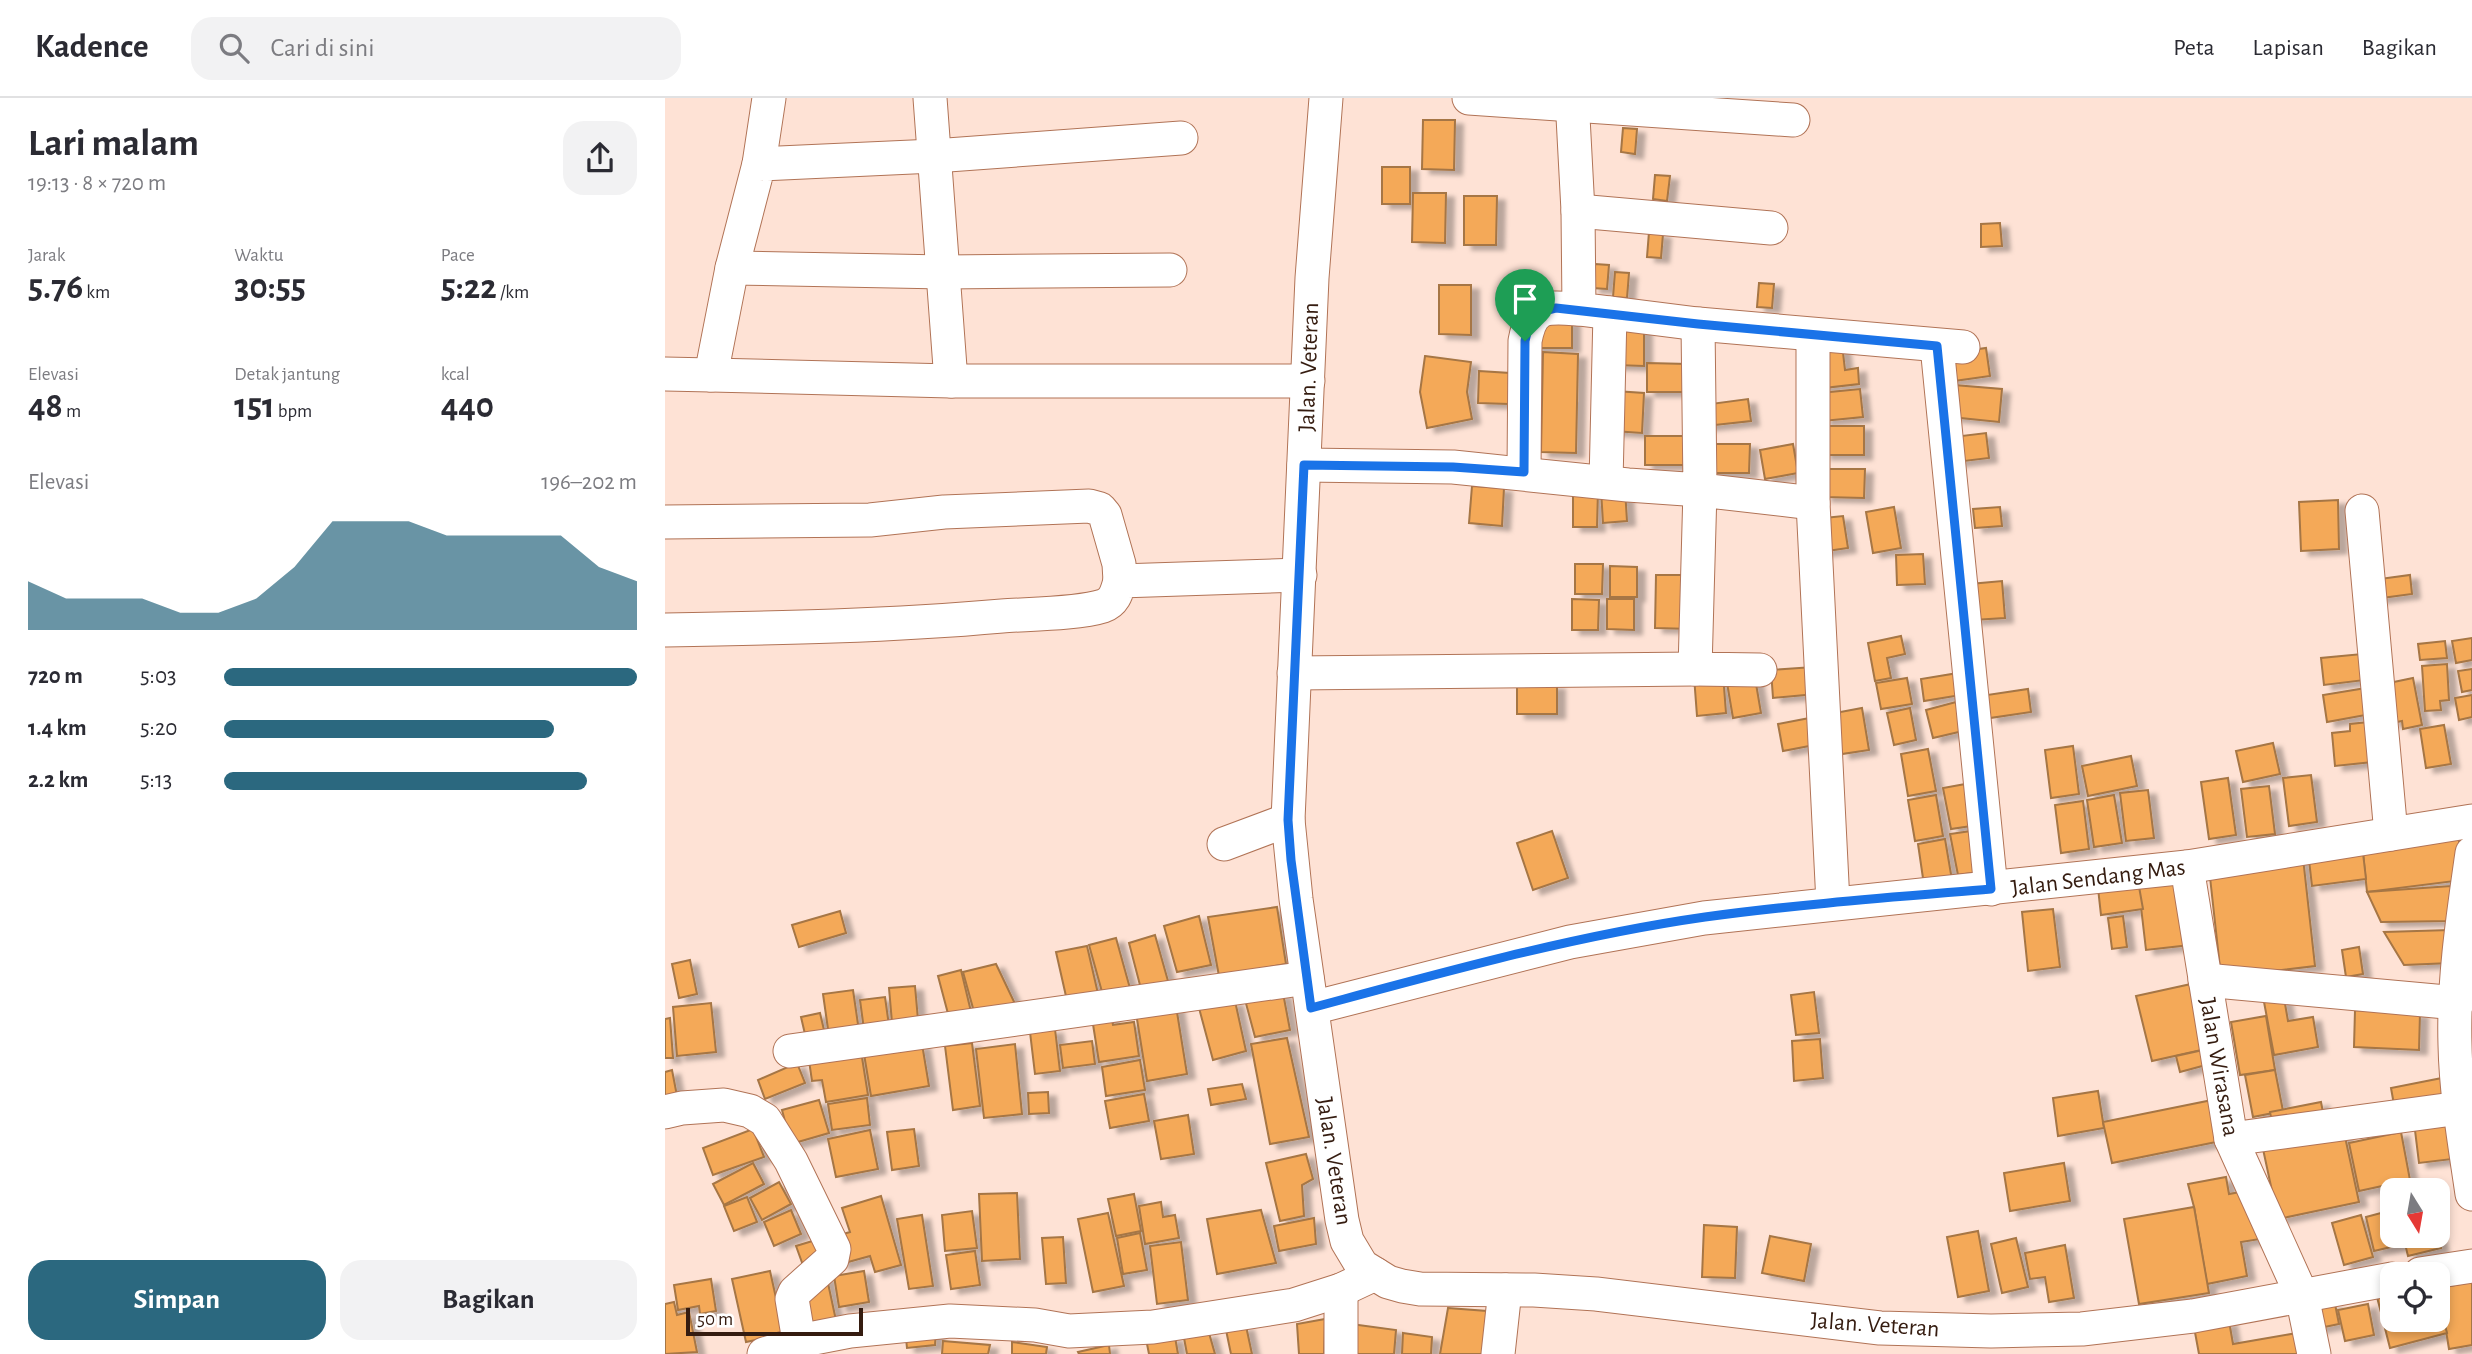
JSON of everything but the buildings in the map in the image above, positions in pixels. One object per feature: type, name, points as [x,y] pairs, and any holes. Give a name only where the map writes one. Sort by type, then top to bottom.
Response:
[{"type":"street","points":[[711,375],[732,268],[759,164],[769,98]]},
{"type":"street","points":[[930,98],[951,381]]},
{"type":"street","name":"Jalan. Veteran","points":[[1326,98],[1312,278],[1288,820],[1291,860],[1342,1220],[1353,1253],[1362,1266],[1388,1282],[1420,1289],[1596,1294],[1881,1341],[1991,1331],[2083,1329],[2193,1316],[2380,1281]]},
{"type":"street","points":[[1469,98],[1572,102],[1793,120]]},
{"type":"street","points":[[1572,102],[1578,211],[1595,311],[1606,482]]},
{"type":"street","points":[[759,164],[934,156],[1181,138]]},
{"type":"street","points":[[1578,211],[1772,228]]},
{"type":"street","points":[[732,268],[944,272],[1170,270]]},
{"type":"street","points":[[1524,472],[1525,341],[1529,321],[1539,311],[1556,308],[1595,311],[1698,324],[1950,346],[1991,889]]},
{"type":"street","points":[[1695,670],[1700,490],[1698,324]]},
{"type":"street","points":[[1813,335],[1813,503],[1833,903]]},
{"type":"street","points":[[665,374],[951,381],[1308,381]]},
{"type":"street","points":[[1304,465],[1453,467],[1524,472],[1813,503]]},
{"type":"street","points":[[665,522],[870,520],[944,512],[1089,506],[1100,509],[1105,515],[1119,564],[1120,581],[1114,599],[1108,604],[1071,611],[804,627],[665,630]]},
{"type":"street","points":[[2362,511],[2391,834]]},
{"type":"street","points":[[1120,581],[1300,575]]},
{"type":"street","points":[[1294,673],[1760,670]]},
{"type":"street","points":[[1224,844],[1288,820]]},
{"type":"street","name":"Jalan Sendang Mas","points":[[790,1051],[1309,993],[1704,918],[2187,867],[2472,821]]},
{"type":"street","points":[[2472,853],[2464,910],[2457,1003],[2463,1044],[2460,1108],[2472,1194]]},
{"type":"street","name":"Jalan Wirasana","points":[[2187,867],[2231,1139],[2302,1296],[2313,1354]]},
{"type":"street","points":[[2205,980],[2457,1003]]},
{"type":"street","points":[[665,1112],[724,1105],[750,1111],[765,1120],[791,1161],[834,1249],[832,1259],[795,1292],[792,1299],[799,1341]]},
{"type":"street","points":[[2231,1139],[2460,1108]]},
{"type":"street","points":[[2450,1269],[2472,1266]]},
{"type":"street","points":[[764,1354],[799,1341],[891,1326],[950,1321],[1035,1325],[1068,1342],[1294,1305],[1341,1290],[1375,1275]]},
{"type":"street","points":[[1341,1290],[1341,1354]]},
{"type":"street","points":[[1498,1354],[1505,1290]]},
{"type":"route","points":[[1556,308],[1937,346],[1991,889],[1704,918],[1570,942],[1311,1008],[1288,820],[1304,465],[1453,467],[1524,472],[1525,341],[1529,321],[1539,311],[1556,308]]}]
